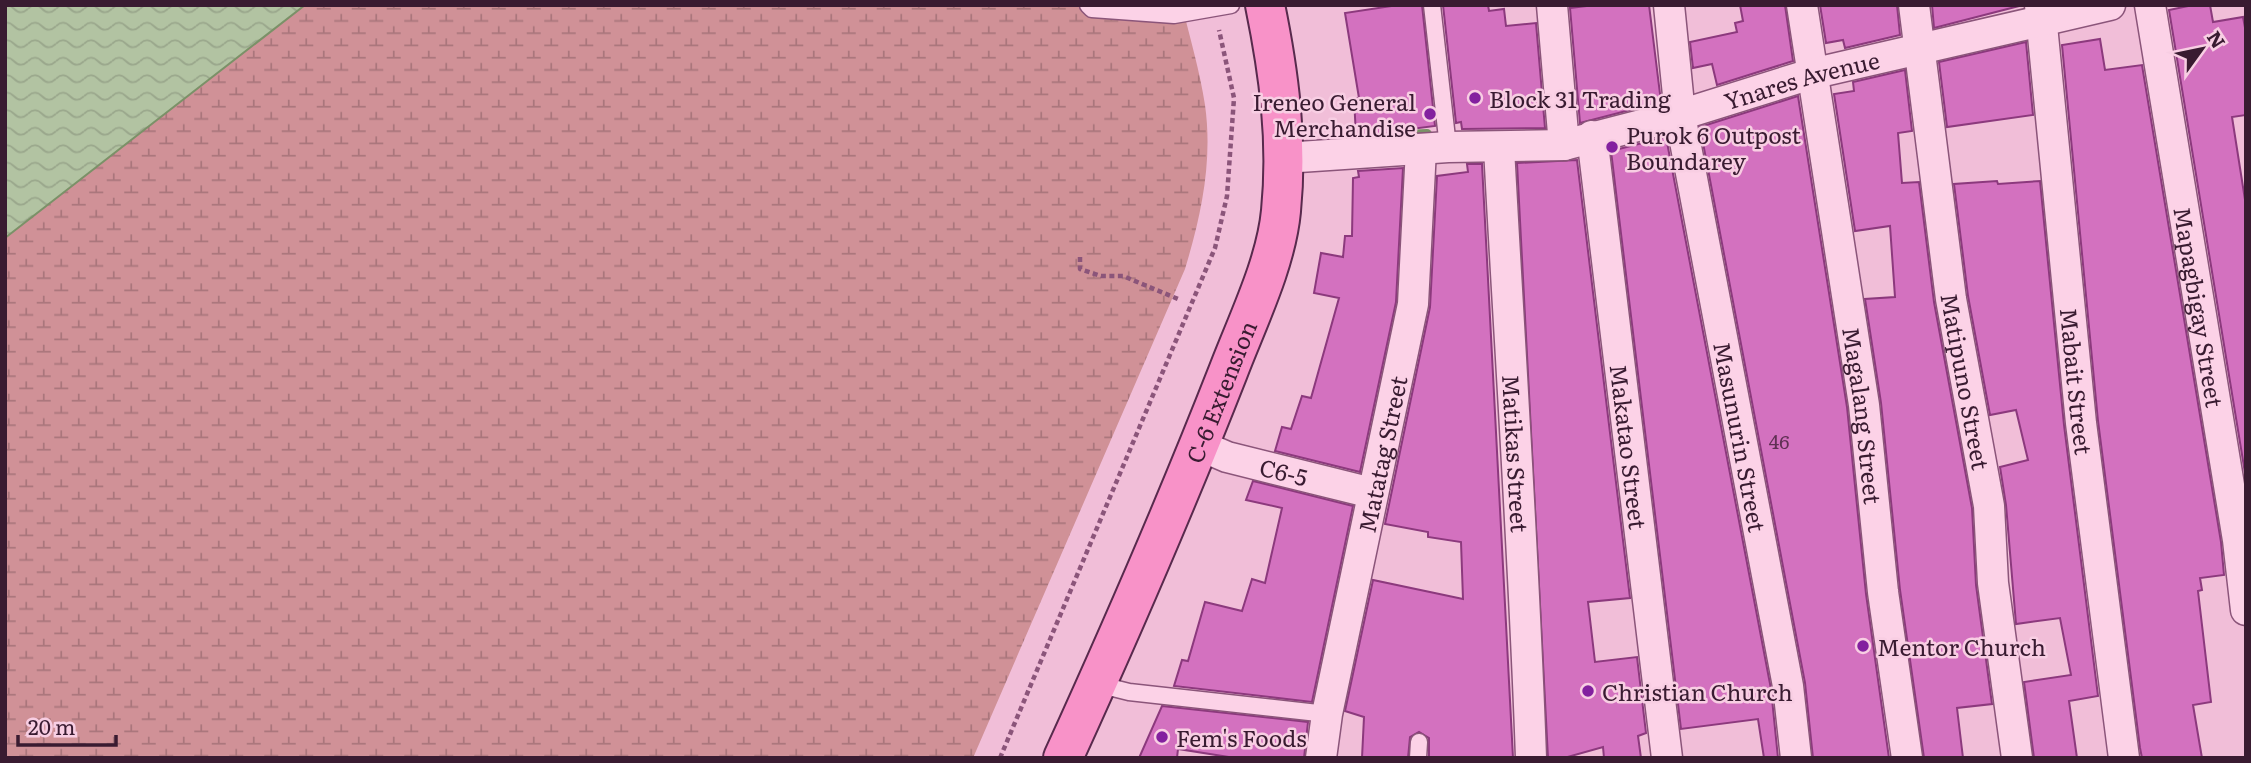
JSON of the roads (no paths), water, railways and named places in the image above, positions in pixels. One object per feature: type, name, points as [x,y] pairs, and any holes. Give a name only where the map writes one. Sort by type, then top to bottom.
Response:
[{"type":"main road","name":"C-6 Extension","points":[[1063,758],[1199,445],[1262,282],[1281,214],[1284,159],[1281,91],[1265,5]]},
{"type":"street","name":"Makatao Street","points":[[1552,5],[1578,141],[1667,758]]},
{"type":"street","name":"Masunurin Street","points":[[1669,5],[1680,115],[1788,686],[1796,758]]},
{"type":"street","name":"Magalang Street","points":[[1802,5],[1864,405],[1883,592],[1907,758]]},
{"type":"street","name":"Matipuno Street","points":[[1914,5],[1953,311],[1989,506],[1993,583],[2017,758]]},
{"type":"street","name":"Ynares Avenue","points":[[1284,159],[1434,148],[1499,148],[1578,141],[1680,115],[1811,74],[1920,49],[2041,13],[2110,5]]},
{"type":"street","name":"Mapagbigay Street","points":[[2150,5],[2238,540],[2246,610]]},
{"type":"street","name":"Mabait Street","points":[[2041,13],[2081,424],[2124,758]]},
{"type":"street","name":"Matatag Street","points":[[1321,758],[1327,714],[1413,304],[1434,148]]},
{"type":"street","name":"Matikas Street","points":[[1499,148],[1515,467],[1525,590],[1531,758]]},
{"type":"street","name":"C6-5","points":[[1199,445],[1227,457],[1372,493]]},
{"type":"lane","points":[[1088,5],[1092,9],[1149,15],[1174,15],[1223,6]]},
{"type":"lane","points":[[1432,5],[1434,148]]},
{"type":"lane","points":[[1101,672],[1129,692],[1327,714]]},
{"type":"water","points":[[5,5],[305,5],[5,238]]},
{"type":"waterway","points":[[1358,137],[1427,134]]},
{"type":"place","name":"Block 31 Trading","points":[[1475,98]]},
{"type":"place","name":"Ireneo General Merchandise","points":[[1430,114]]},
{"type":"place","name":"Purok 6 Outpost Boundarey","points":[[1612,147]]},
{"type":"place","name":"Mentor Church","points":[[1863,646]]},
{"type":"place","name":"Christian Church","points":[[1588,691]]},
{"type":"place","name":"Fem's Foods","points":[[1162,737]]}]
